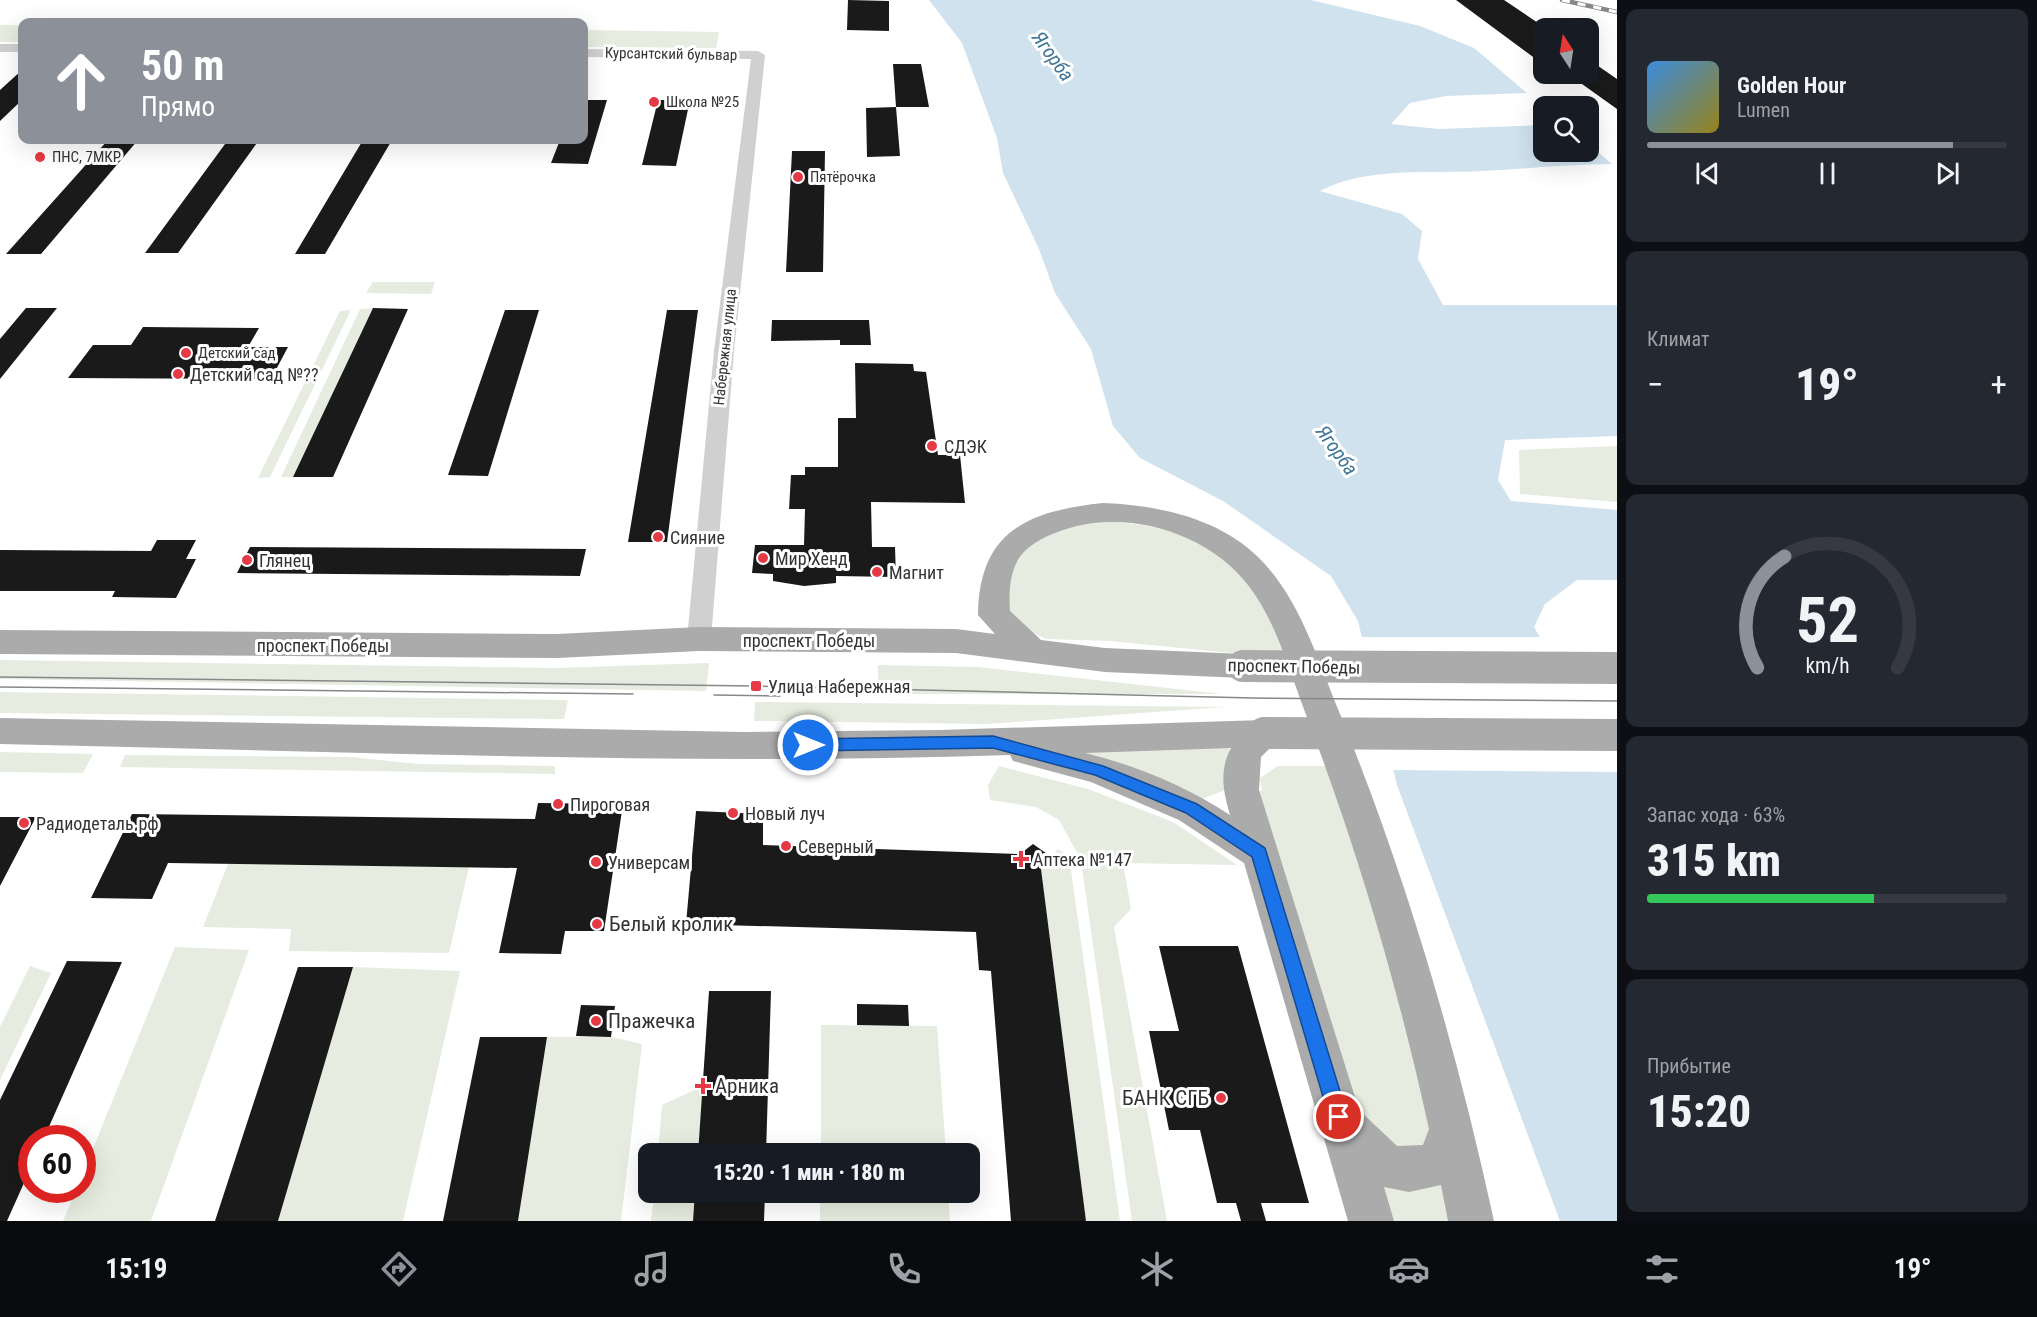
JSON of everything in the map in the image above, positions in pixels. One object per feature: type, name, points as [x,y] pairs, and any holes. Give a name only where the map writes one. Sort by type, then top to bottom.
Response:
[{"type":"main road","points":[[1035,653],[994,615],[993,593],[997,566],[1015,543],[1037,528],[1068,517],[1101,511],[1134,513],[1170,521],[1209,537],[1246,562],[1273,594],[1326,722],[1411,969],[1452,1127],[1471,1221]]},
{"type":"main road","points":[[956,641],[994,615]]},
{"type":"main road","name":"проспект Победы","points":[[0,642],[557,646],[699,639],[956,641],[1035,653],[1105,660],[1243,666],[1617,668]]},
{"type":"main road","points":[[0,730],[585,744],[790,745],[993,742],[1264,733],[1617,735]]},
{"type":"main road","points":[[1264,733],[1245,750],[1239,773],[1259,853],[1372,1221]]},
{"type":"main road","points":[[993,742],[1098,770],[1192,808],[1259,853]]},
{"type":"main road","points":[[1339,1117],[1366,1152],[1387,1166],[1417,1171],[1438,1163],[1452,1127]]},
{"type":"street","points":[[0,48],[18,48]]},
{"type":"street","name":"Курсантский бульвар","points":[[588,54],[758,55]]},
{"type":"street","name":"Набережная улица","points":[[699,639],[724,351],[758,55]]},
{"type":"shaded area","points":[[0,25],[18,25],[18,42],[0,42]]},
{"type":"shaded area","points":[[588,30],[719,32],[716,48],[588,47]]},
{"type":"shaded area","points":[[373,282],[435,282],[431,294],[366,293]]},
{"type":"shaded area","points":[[373,308],[293,477],[281,477],[360,309]]},
{"type":"shaded area","points":[[351,310],[270,477],[258,478],[340,311]]},
{"type":"shaded area","points":[[1617,446],[1617,502],[1520,494],[1519,450]]},
{"type":"shaded area","points":[[1114,522],[1180,534],[1225,557],[1253,589],[1291,659],[1110,641],[1046,639],[1020,627],[1004,614],[1012,563],[1028,547],[1048,535],[1077,525]]},
{"type":"shaded area","points":[[0,660],[554,668],[709,663],[706,691],[0,679]]},
{"type":"shaded area","points":[[878,665],[978,667],[1222,694],[878,694]]},
{"type":"shaded area","points":[[0,692],[568,700],[564,719],[0,713]]},
{"type":"shaded area","points":[[755,702],[1225,707],[987,724],[754,721]]},
{"type":"shaded area","points":[[1230,746],[1228,760],[1231,788],[1196,801],[1055,752]]},
{"type":"shaded area","points":[[0,752],[93,754],[83,773],[0,772]]},
{"type":"shaded area","points":[[125,755],[351,757],[418,764],[555,766],[555,774],[120,767]]},
{"type":"shaded area","points":[[999,766],[1088,789],[1173,822],[1237,865],[1123,863],[1131,909],[1114,927],[1167,1221],[1132,1221],[1081,860],[1059,820],[1036,807],[990,800],[988,785]]},
{"type":"shaded area","points":[[1278,766],[1332,766],[1439,1123],[1428,1152],[1410,1157],[1351,1114],[1251,791],[1262,791],[1260,778]]},
{"type":"shaded area","points":[[1058,849],[1069,856],[1120,1221],[1086,1221],[1041,869]]},
{"type":"shaded area","points":[[228,864],[469,867],[449,953],[289,951],[291,929],[203,927]]},
{"type":"shaded area","points":[[175,947],[249,950],[151,1221],[63,1221],[71,1203],[96,1203],[96,1141]]},
{"type":"shaded area","points":[[30,966],[51,973],[0,1080],[0,1027]]},
{"type":"shaded area","points":[[353,967],[460,971],[403,1221],[278,1221]]},
{"type":"shaded area","points":[[821,1025],[937,1026],[945,1143],[821,1143]]},
{"type":"shaded area","points":[[547,1037],[611,1037],[642,1044],[621,1221],[518,1221]]},
{"type":"shaded area","points":[[703,1086],[699,1143],[659,1143],[662,1105]]},
{"type":"shaded area","points":[[1373,1169],[1446,1176],[1451,1221],[1391,1221]]},
{"type":"shaded area","points":[[653,1203],[694,1203],[693,1221],[651,1221]]},
{"type":"shaded area","points":[[820,1203],[949,1203],[950,1221],[820,1221]]},
{"type":"water","name":"Ягорба","points":[[929,0],[1311,0],[1420,26],[1474,48],[1527,93],[1446,96],[1410,103],[1391,124],[1438,129],[1533,125],[1533,162],[1599,162],[1599,153],[1612,164],[1378,174],[1338,183],[1320,191],[1402,214],[1422,231],[1418,259],[1443,305],[1617,305],[1617,436],[1505,440],[1498,480],[1511,501],[1617,510],[1617,580],[1577,580],[1545,604],[1534,627],[1606,752],[1617,763],[1617,1221],[1560,1221],[1397,785],[1358,621],[1331,576],[1223,501],[1140,458],[1113,426],[1091,349],[1055,293],[1039,249],[1003,173],[997,138],[962,43]]},
{"type":"pier","points":[[1359,637],[1543,637],[1608,750],[1617,759],[1617,772],[1391,770]]},
{"type":"building","points":[[848,0],[889,1],[889,31],[847,30]]},
{"type":"building","points":[[1456,0],[1504,0],[1533,20],[1533,57]]},
{"type":"building","points":[[893,64],[921,64],[929,107],[896,107]]},
{"type":"building","points":[[1599,67],[1617,79],[1617,109],[1582,84],[1599,84]]},
{"type":"building","points":[[18,74],[18,104],[0,121],[0,90]]},
{"type":"building","points":[[588,100],[607,100],[588,164],[551,163],[558,144],[588,144]]},
{"type":"building","points":[[658,100],[690,100],[676,166],[642,165]]},
{"type":"building","points":[[896,107],[900,156],[867,157],[866,108]]},
{"type":"building","points":[[104,144],[135,144],[41,254],[6,254]]},
{"type":"building","points":[[225,144],[256,144],[178,253],[145,253]]},
{"type":"building","points":[[361,144],[390,144],[325,254],[295,254]]},
{"type":"building","points":[[792,151],[825,151],[823,272],[786,272]]},
{"type":"building","points":[[26,308],[57,308],[0,379],[0,339]]},
{"type":"building","points":[[373,308],[408,309],[333,477],[293,477]]},
{"type":"building","points":[[505,310],[539,310],[488,476],[448,475]]},
{"type":"building","points":[[667,310],[698,310],[667,542],[628,542]]},
{"type":"building","points":[[772,320],[869,320],[871,345],[840,345],[840,340],[771,341]]},
{"type":"building","name":"Детский сад","points":[[143,327],[259,328],[248,347],[288,347],[271,379],[68,378],[93,345],[131,345]]},
{"type":"building","points":[[855,363],[913,364],[914,371],[926,372],[938,455],[960,455],[965,503],[871,502],[872,547],[895,547],[896,577],[836,576],[836,583],[804,586],[773,581],[773,574],[752,573],[755,545],[804,545],[805,509],[789,509],[791,475],[805,475],[805,467],[838,467],[838,418],[856,418]]},
{"type":"building","points":[[157,540],[196,540],[186,559],[196,559],[176,598],[112,597],[115,591],[0,591],[0,550],[151,551]]},
{"type":"building","points":[[250,547],[586,549],[580,576],[237,573]]},
{"type":"building","points":[[538,803],[623,804],[604,931],[565,931],[561,954],[499,953],[517,868],[168,863],[152,899],[91,898],[132,814],[535,819]]},
{"type":"building","points":[[696,811],[763,814],[763,845],[1020,854],[1033,844],[1050,856],[1041,869],[1086,1221],[1011,1221],[991,971],[979,970],[976,932],[686,924]]},
{"type":"building","points":[[0,817],[36,817],[0,886]]},
{"type":"building","name":"БАНК СГБ","points":[[1159,946],[1238,946],[1309,1203],[1261,1203],[1266,1221],[1241,1221],[1236,1203],[1217,1203],[1200,1130],[1169,1130],[1149,1031],[1179,1031]]},
{"type":"building","points":[[67,961],[122,962],[50,1125],[18,1125],[18,1196],[7,1221],[0,1221],[0,1100]]},
{"type":"building","points":[[298,967],[353,967],[278,1221],[215,1221]]},
{"type":"building","points":[[709,991],[771,991],[766,1143],[699,1143]]},
{"type":"building","points":[[857,1004],[908,1005],[909,1026],[857,1025]]},
{"type":"building","name":"Пражечка","points":[[581,1005],[615,1006],[611,1037],[576,1036]]},
{"type":"building","points":[[480,1037],[547,1037],[518,1221],[443,1221]]},
{"type":"building","points":[[694,1203],[765,1203],[764,1221],[693,1221]]},
{"type":"tram line","points":[[0,677],[756,686],[1253,698],[1617,701]]},
{"type":"tram line","points":[[0,687],[633,694]]},
{"type":"tram line","points":[[714,695],[780,696]]},
{"type":"railway","points":[[1562,0],[1617,12]]},
{"type":"place","name":"Школа №25","points":[[654,102]]},
{"type":"place","name":"ПНС, 7МКР","points":[[40,157]]},
{"type":"place","name":"Пятёрочка","points":[[798,177]]},
{"type":"place","name":"Детский сад","points":[[186,353]]},
{"type":"place","name":"Детский сад №??","points":[[178,374]]},
{"type":"place","name":"СДЭК","points":[[932,446]]},
{"type":"place","name":"Сияние","points":[[658,537]]},
{"type":"place","name":"Мир Хенд","points":[[763,558]]},
{"type":"place","name":"Глянец","points":[[247,560]]},
{"type":"place","name":"Магнит","points":[[877,572]]},
{"type":"place","name":"Улица Набережная","points":[[756,686]]},
{"type":"place","name":"Пироговая","points":[[558,804]]},
{"type":"place","name":"Новый луч","points":[[733,813]]},
{"type":"place","name":"Радиодеталь.рф","points":[[24,823]]},
{"type":"place","name":"Северный","points":[[786,846]]},
{"type":"place","name":"Аптека №147","points":[[1021,859]]},
{"type":"place","name":"Универсам","points":[[596,862]]},
{"type":"place","name":"Белый кролик","points":[[597,924]]},
{"type":"place","name":"Пражечка","points":[[596,1021]]},
{"type":"place","name":"Арника","points":[[703,1086]]},
{"type":"place","name":"БАНК СГБ","points":[[1221,1098]]},
{"type":"route","points":[[808,745],[993,742],[1098,770],[1192,808],[1259,853],[1339,1117]]}]
